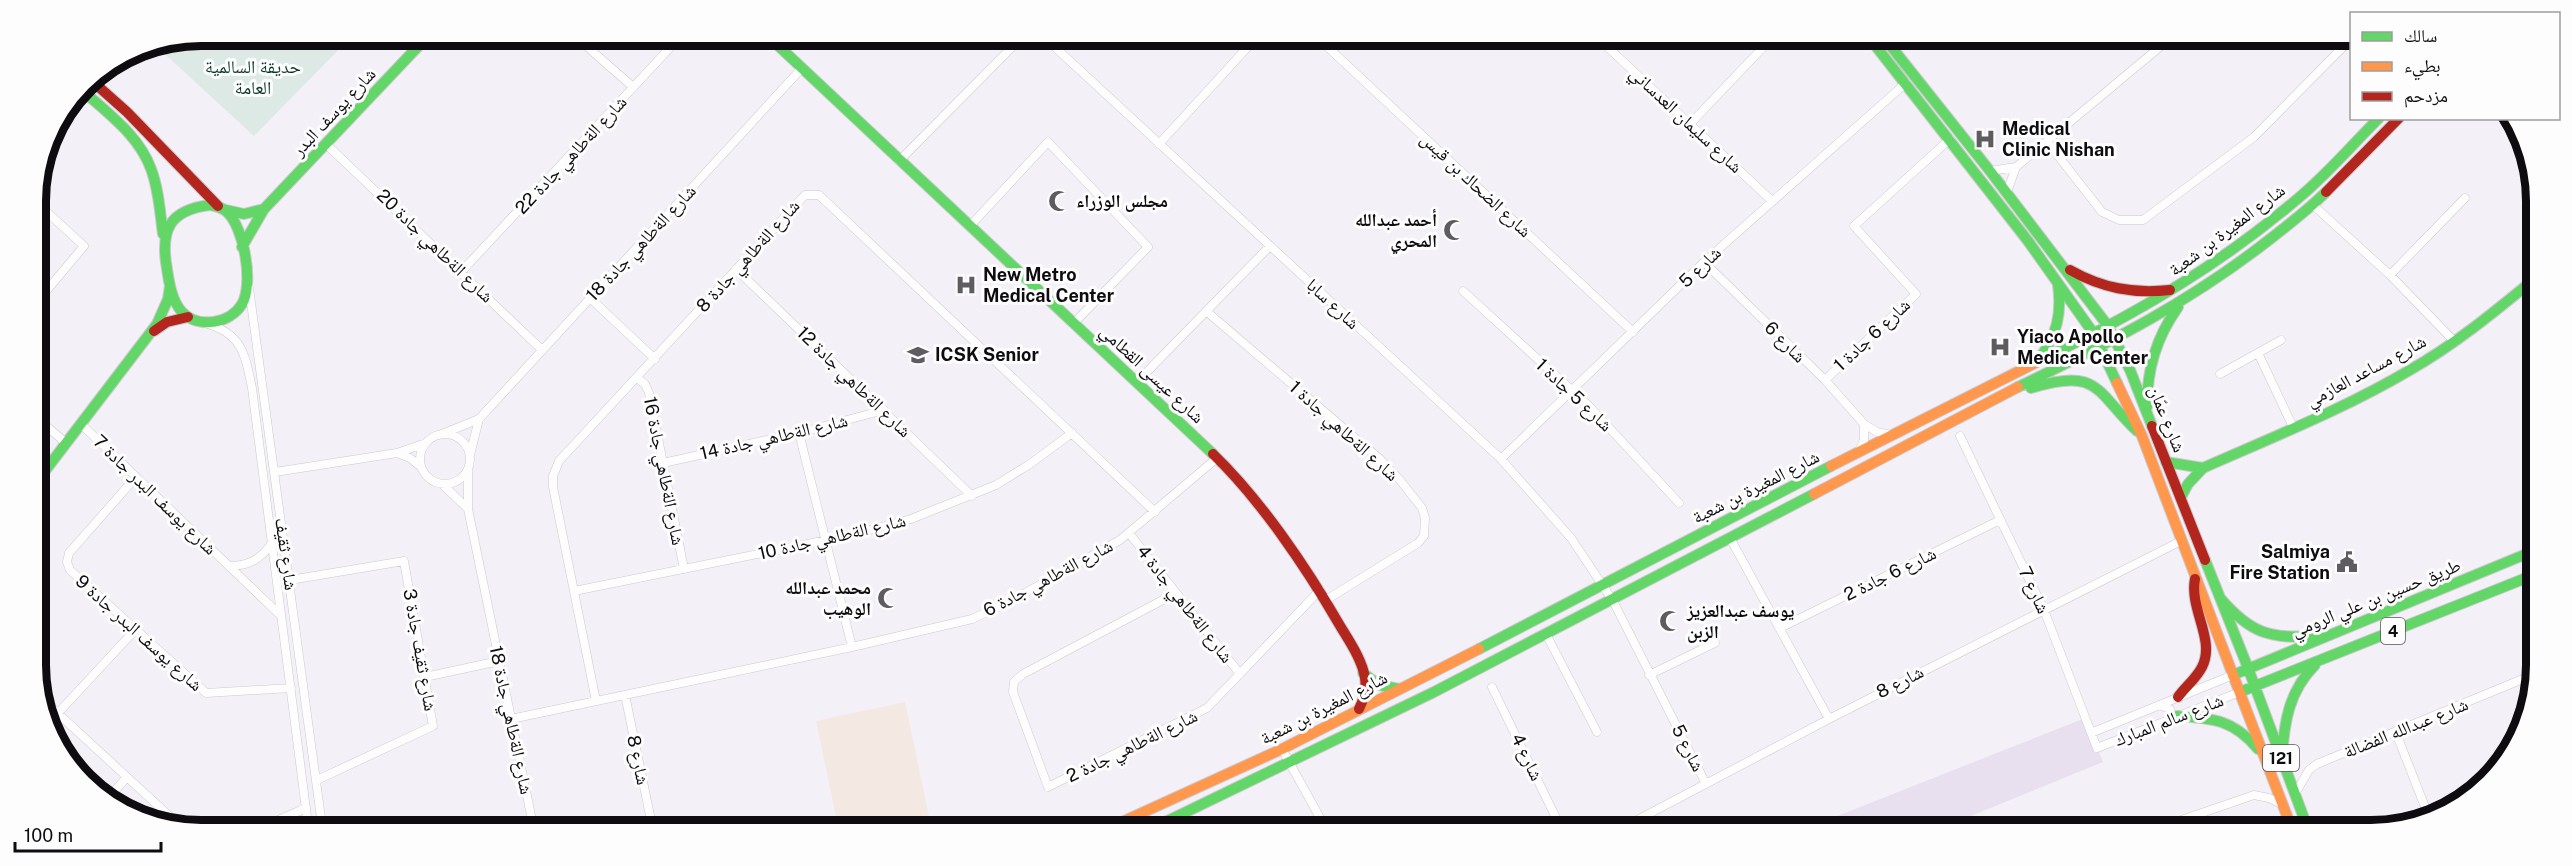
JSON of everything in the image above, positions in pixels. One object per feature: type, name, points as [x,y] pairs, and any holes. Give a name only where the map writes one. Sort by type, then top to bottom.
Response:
[{"type":"main road","name":"شارع عمّان","points":[[1876,46],[1950,139],[2057,282],[2102,347],[2142,436],[2288,819]]},
{"type":"main road","name":"شارع عمّان","points":[[1891,46],[2007,192],[2109,326],[2130,370],[2181,497],[2304,819]]},
{"type":"main road","name":"شارع يوسف البدر","points":[[242,247],[264,209],[418,47]]},
{"type":"main road","name":"شارع عيسى القطامي","points":[[779,47],[1217,458],[1264,510],[1323,595],[1363,673],[1365,695],[1359,709]]},
{"type":"main road","points":[[88,96],[138,143],[148,159],[164,238],[170,286],[180,308],[188,317],[207,323],[222,320],[233,314],[245,298],[249,285],[236,226],[127,112],[98,86]]},
{"type":"main road","name":"شارع المغيرة بن شعبة","points":[[1128,820],[1282,749],[1891,435],[2094,334],[2176,289],[2235,249],[2303,194],[2377,120]]},
{"type":"main road","name":"شارع المغيرة بن شعبة","points":[[1170,820],[1612,601],[1999,397],[2102,347],[2182,302],[2250,255],[2313,205],[2397,120]]},
{"type":"main road","points":[[164,238],[170,223],[184,211],[201,205],[244,214],[264,209]]},
{"type":"main road","points":[[2065,267],[2094,284],[2113,290],[2142,293],[2176,289]]},
{"type":"main road","points":[[2037,361],[2054,339],[2061,322],[2062,304],[2057,282]]},
{"type":"main road","points":[[46,469],[149,334],[163,312],[170,286]]},
{"type":"main road","name":"شارع مساعد العازمي","points":[[2181,497],[2188,484],[2202,468],[2343,406],[2410,370],[2454,341],[2526,286]]},
{"type":"main road","points":[[2148,416],[2147,377],[2152,354],[2166,322],[2182,302]]},
{"type":"main road","points":[[149,334],[167,322],[188,317]]},
{"type":"main road","points":[[1999,397],[2056,381],[2079,380],[2107,395],[2122,416],[2142,436]]},
{"type":"main road","points":[[2166,462],[2202,468]]},
{"type":"main road","name":"طريق حسين بن علي الرومي","points":[[2233,675],[2526,554]]},
{"type":"main road","name":"طريق حسين بن علي الرومي","points":[[2240,692],[2526,578]]},
{"type":"main road","points":[[2178,697],[2199,672],[2206,656],[2206,639],[2192,597],[2196,579]]},
{"type":"main road","points":[[2220,598],[2238,620],[2261,634],[2281,638],[2328,636]]},
{"type":"main road","points":[[2405,604],[2413,623]]},
{"type":"main road","points":[[2282,758],[2283,723],[2289,701],[2303,677],[2322,659]]},
{"type":"main road","points":[[1363,673],[1379,685],[1399,688]]},
{"type":"main road","points":[[2172,718],[2214,718],[2228,723],[2246,734],[2266,758]]},
{"type":"street","name":"شارع الضحاك بن قيس","points":[[1329,46],[1633,332]]},
{"type":"street","name":"شارع سليمان العدساني","points":[[1607,46],[1772,201]]},
{"type":"street","points":[[1690,124],[1764,46]]},
{"type":"street","points":[[1990,171],[2016,167],[2048,143],[2161,46]]},
{"type":"street","points":[[2048,143],[2102,212],[2119,220],[2143,220],[2254,137],[2345,46]]},
{"type":"street","points":[[587,47],[633,87]]},
{"type":"street","name":"شارع الةطاهي جادة 22","points":[[461,272],[671,47]]},
{"type":"street","points":[[899,161],[1012,47]]},
{"type":"street","name":"شارع سابا","points":[[1054,47],[1501,459],[1571,538],[1603,585]]},
{"type":"street","points":[[1159,144],[1248,47]]},
{"type":"street","name":"شارع الةطاهي جادة 18","points":[[442,434],[479,418],[802,68]]},
{"type":"street","name":"شارع 5","points":[[1501,459],[1704,262],[1906,83]]},
{"type":"street","name":"شارع 6 جادة 1","points":[[1825,380],[1916,294],[1854,226],[1950,139]]},
{"type":"street","points":[[970,226],[1048,142],[1148,247],[1074,323]]},
{"type":"street","name":"شارع الةطاهي جادة 20","points":[[326,144],[542,350]]},
{"type":"street","points":[[2007,192],[2016,167]]},
{"type":"street","name":"شارع الةطاهي جادة 8","points":[[596,701],[554,491],[554,471],[559,460],[655,359],[801,197],[809,194],[819,195],[1155,512]]},
{"type":"street","points":[[2390,275],[2465,198]]},
{"type":"street","points":[[2313,205],[2390,275],[2454,341]]},
{"type":"street","points":[[47,212],[84,246],[47,290]]},
{"type":"street","points":[[1137,382],[1270,246]]},
{"type":"street","name":"شارع 6","points":[[1704,262],[1825,380],[1864,424],[1877,432],[1891,435]]},
{"type":"street","name":"شارع الةطاهي جادة 12","points":[[736,269],[972,496]]},
{"type":"street","name":"شارع ثقيف","points":[[249,285],[321,820]]},
{"type":"street","name":"شارع 5 جادة 1","points":[[1463,291],[1620,438],[1679,503]]},
{"type":"street","points":[[590,298],[655,359]]},
{"type":"street","name":"شارع الةطاهي جادة 1","points":[[1206,311],[1380,459],[1422,508],[1426,527],[1424,536],[1418,543],[1323,595]]},
{"type":"street","name":"شارع ثقيف","points":[[207,323],[220,327],[232,335],[245,356],[252,388],[307,820]]},
{"type":"street","points":[[2220,374],[2281,340]]},
{"type":"street","points":[[2258,353],[2294,427]]},
{"type":"street","name":"شارع الةطاهي جادة 16","points":[[637,378],[645,384],[650,393],[684,569]]},
{"type":"street","name":"شارع الةطاهي جادة 14","points":[[663,463],[799,433],[884,410]]},
{"type":"street","name":"شارع الةطاهي جادة 18","points":[[470,456],[479,418]]},
{"type":"street","name":"شارع يوسف البدر جادة 7","points":[[81,424],[282,616]]},
{"type":"street","points":[[1857,453],[1864,440],[1864,424]]},
{"type":"street","points":[[47,426],[66,443]]},
{"type":"street","points":[[799,433],[852,647]]},
{"type":"street","name":"شارع الةطاهي جادة 10","points":[[574,591],[826,541],[890,525],[972,496],[1019,472],[1072,433]]},
{"type":"street","points":[[275,472],[397,453],[426,443],[442,434],[461,440],[470,456],[468,469],[460,479],[442,484]]},
{"type":"street","name":"شارع 7","points":[[1960,436],[2044,610],[2097,748]]},
{"type":"street","points":[[422,468],[421,455],[426,443]]},
{"type":"street","points":[[397,453],[410,458],[430,478],[456,495],[468,509]]},
{"type":"street","name":"شارع الةطاهي جادة 6","points":[[511,718],[852,647],[946,626],[985,614],[1129,533],[1217,458]]},
{"type":"street","name":"شارع الةطاهي جادة 18","points":[[468,469],[468,509],[531,820]]},
{"type":"street","name":"شارع يوسف البدر جادة 9","points":[[136,477],[69,554],[67,561],[70,570],[206,693],[291,688]]},
{"type":"street","name":"شارع 6 جادة 2","points":[[1780,628],[2000,520]]},
{"type":"street","name":"شارع الةطاهي جادة 4","points":[[1129,533],[1240,674]]},
{"type":"street","points":[[1730,538],[1829,718]]},
{"type":"street","name":"شارع 8","points":[[1639,819],[1829,718],[2181,541]]},
{"type":"street","name":"شارع يوسف البدر جادة 7","points":[[229,566],[242,566],[254,562],[265,554],[272,543]]},
{"type":"street","name":"شارع ثقيف جادة 3","points":[[290,580],[404,561],[433,726],[317,780]]},
{"type":"street","name":"شارع 5","points":[[1603,585],[1706,784]]},
{"type":"street","name":"شارع الةطاهي جادة 2","points":[[1176,592],[1023,674],[1014,682],[1013,692],[1048,787],[1201,712],[1323,595]]},
{"type":"street","points":[[58,713],[136,629]]},
{"type":"street","points":[[1546,634],[1597,732]]},
{"type":"street","points":[[1649,675],[1715,643]]},
{"type":"street","points":[[425,676],[499,661]]},
{"type":"street","name":"شارع سالم المبارك","points":[[2091,733],[2233,675]]},
{"type":"street","name":"شارع عبدالله الفضالة","points":[[2295,795],[2309,770],[2332,757],[2396,733],[2525,678]]},
{"type":"street","name":"شارع 4","points":[[1492,687],[1557,819]]},
{"type":"street","name":"شارع سالم المبارك","points":[[2097,748],[2240,692]]},
{"type":"street","name":"شارع 8","points":[[625,694],[651,820]]},
{"type":"street","points":[[2158,705],[2170,709],[2172,718]]},
{"type":"street","points":[[53,709],[169,816]]},
{"type":"street","points":[[2396,733],[2426,809]]},
{"type":"street","points":[[1282,749],[1321,819]]},
{"type":"street","points":[[114,792],[127,777]]},
{"type":"street","points":[[2184,819],[2254,795],[2269,798],[2283,805]]},
{"type":"street","points":[[279,820],[306,808]]},
{"type":"shaded area","points":[[905,702],[930,820],[837,820],[816,721]]},
{"type":"shaded area","points":[[2085,718],[2103,762],[1963,819],[1829,819]]},
{"type":"green space","name":"حديقة السالمية العامة","points":[[191,47],[341,47],[254,136],[162,52]]},
{"type":"traffic: fast","points":[[1876,46],[2028,241],[2094,334],[2117,383]]},
{"type":"traffic: fast","points":[[1891,46],[2108,326],[2130,370],[2152,426]]},
{"type":"traffic: fast","points":[[242,247],[264,209],[418,47]]},
{"type":"traffic: fast","points":[[779,47],[1213,454]]},
{"type":"traffic: fast","points":[[88,96],[121,125],[146,157],[156,185],[163,234]]},
{"type":"traffic: fast","points":[[2053,354],[2151,302],[2243,242],[2312,186],[2377,120]]},
{"type":"traffic: fast","points":[[2018,387],[2118,337],[2212,281],[2294,220],[2326,192]]},
{"type":"traffic: fast","points":[[210,205],[225,210],[233,219],[242,242],[247,283],[242,304],[237,311],[222,320],[205,322],[189,317],[176,303],[169,280],[165,243],[170,224],[177,217],[185,212],[210,205]]},
{"type":"traffic: fast","points":[[226,210],[244,214],[264,209]]},
{"type":"traffic: fast","points":[[2039,359],[2057,324],[2058,285]]},
{"type":"traffic: fast","points":[[46,469],[157,324],[168,299],[170,286]]},
{"type":"traffic: fast","points":[[2181,497],[2188,484],[2203,468],[2334,410],[2410,370],[2458,339],[2526,286]]},
{"type":"traffic: fast","points":[[2147,407],[2147,393],[2154,354],[2164,330],[2178,307]]},
{"type":"traffic: fast","points":[[2031,388],[2070,380],[2083,382],[2103,394],[2137,431]]},
{"type":"traffic: fast","points":[[2166,462],[2203,468]]},
{"type":"traffic: fast","points":[[1479,649],[1831,466]]},
{"type":"traffic: fast","points":[[1170,820],[1434,692],[1814,494]]},
{"type":"traffic: fast","points":[[2233,675],[2526,554]]},
{"type":"traffic: fast","points":[[2205,560],[2248,668]]},
{"type":"traffic: fast","points":[[2240,692],[2526,578]]},
{"type":"traffic: fast","points":[[2220,598],[2242,620],[2262,632],[2286,636],[2317,636]]},
{"type":"traffic: fast","points":[[2282,758],[2286,720],[2294,696],[2299,685],[2315,665]]},
{"type":"traffic: fast","points":[[2248,668],[2304,819]]},
{"type":"traffic: fast","points":[[1363,673],[1379,685],[1399,689]]},
{"type":"traffic: fast","points":[[2177,716],[2222,722],[2240,732],[2258,749]]},
{"type":"traffic: slow","points":[[1831,466],[2053,354]]},
{"type":"traffic: slow","points":[[2117,383],[2142,436],[2233,675]]},
{"type":"traffic: slow","points":[[1814,494],[2018,387]]},
{"type":"traffic: slow","points":[[1127,820],[1282,749],[1479,649]]},
{"type":"traffic: slow","points":[[2233,675],[2288,819]]},
{"type":"traffic: jam","points":[[98,86],[127,112],[218,206]]},
{"type":"traffic: jam","points":[[2326,192],[2397,120]]},
{"type":"traffic: jam","points":[[2070,270],[2094,281],[2118,288],[2143,291],[2170,290]]},
{"type":"traffic: jam","points":[[154,331],[167,322],[188,317]]},
{"type":"traffic: jam","points":[[2152,426],[2205,560]]},
{"type":"traffic: jam","points":[[1213,454],[1231,472],[1281,534],[1351,644],[1361,664],[1366,686],[1359,709]]},
{"type":"traffic: jam","points":[[2178,697],[2200,671],[2205,657],[2206,646],[2194,590],[2195,579]]},
{"type":"place","name":"Medical Clinic Nishan","points":[[1985,139]]},
{"type":"place","name":"مجلس الوزراء","points":[[1059,201]]},
{"type":"place","name":"أحمد عبدالله المحري","points":[[1454,230]]},
{"type":"place","name":"New Metro Medical Center","points":[[966,285]]},
{"type":"place","name":"Yiaco Apollo Medical Center","points":[[2000,347]]},
{"type":"place","name":"ICSK Senior","points":[[918,355]]},
{"type":"place","name":"Salmiya Fire Station","points":[[2347,562]]},
{"type":"place","name":"محمد عبدالله الوهيب","points":[[888,598]]},
{"type":"place","name":"يوسف عبدالعزيز الزبن","points":[[1670,621]]}]
